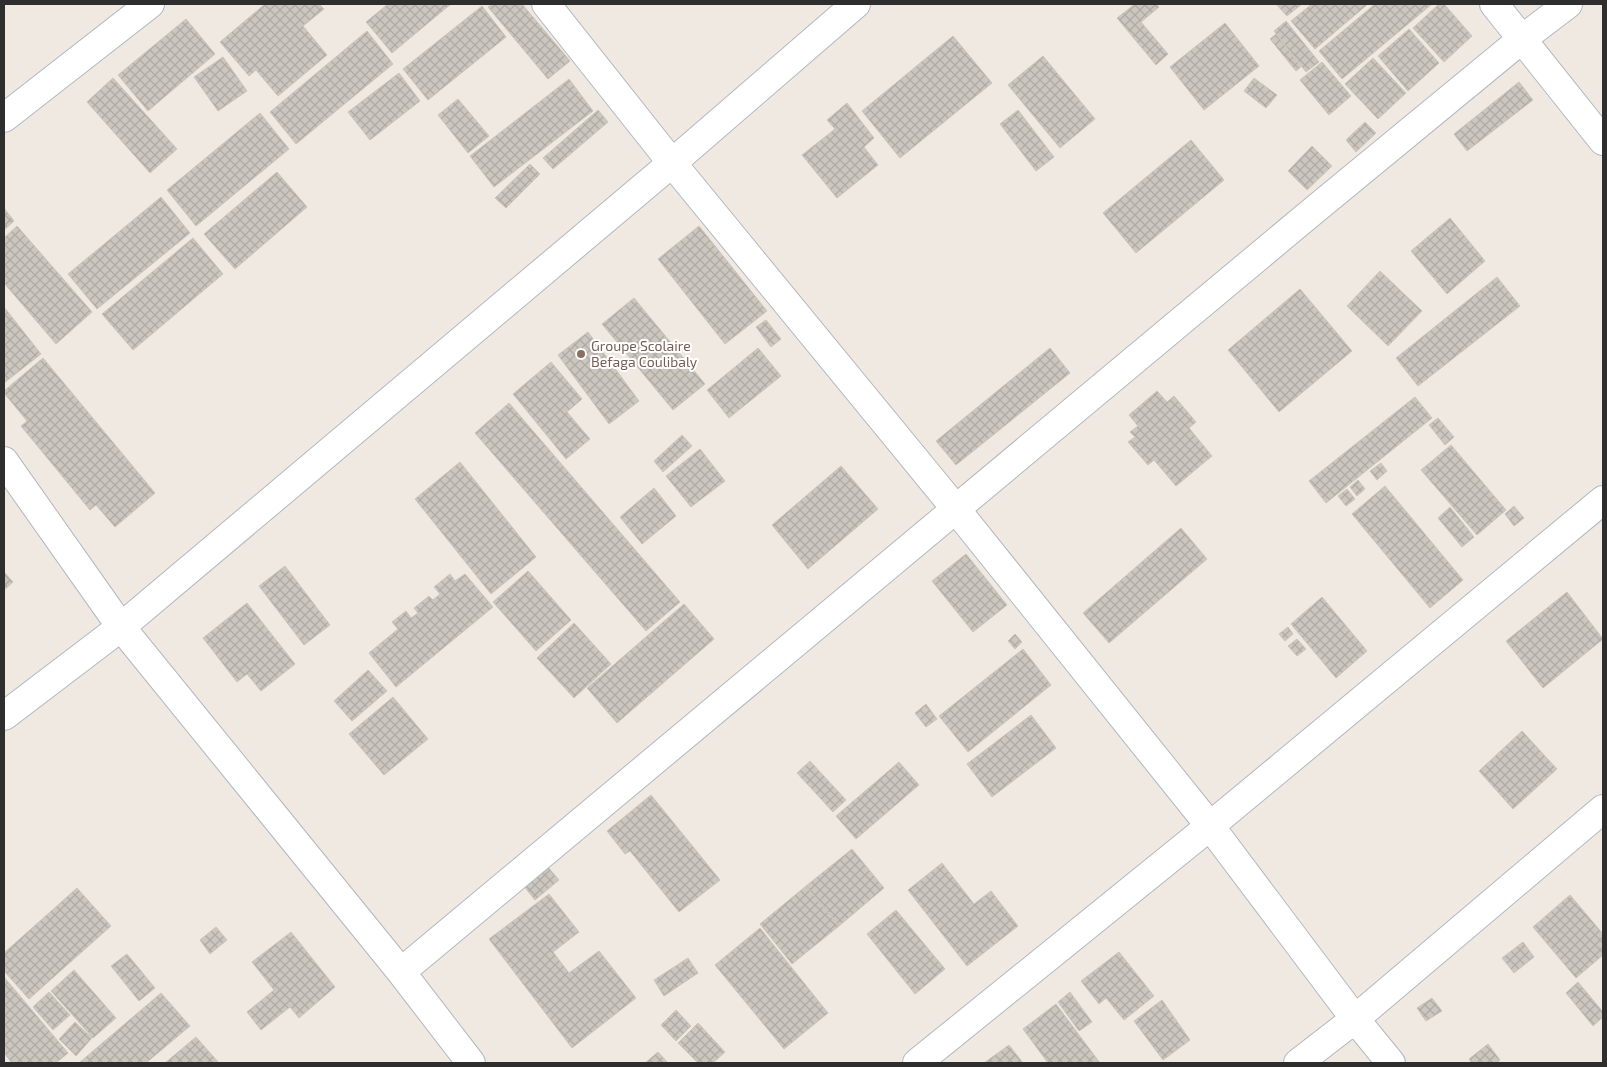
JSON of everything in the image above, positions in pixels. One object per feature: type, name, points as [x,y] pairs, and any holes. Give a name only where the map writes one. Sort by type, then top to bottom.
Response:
[{"type":"street","points":[[4,118],[150,4]]},
{"type":"street","points":[[546,4],[672,163],[955,508],[1210,826],[1355,1019],[1391,1063]]},
{"type":"street","points":[[4,716],[121,627],[672,163],[856,4]]},
{"type":"street","points":[[1494,4],[1603,142]]},
{"type":"street","points":[[401,972],[955,508],[1522,39],[1568,4]]},
{"type":"street","points":[[4,461],[121,627],[401,972],[471,1063]]},
{"type":"street","points":[[917,1063],[1210,826],[1603,500]]},
{"type":"street","points":[[1298,1063],[1355,1019],[1603,809]]},
{"type":"building","points":[[265,4],[319,4],[324,9],[303,26],[327,55],[278,96],[256,70],[249,76],[220,42]]},
{"type":"building","points":[[388,4],[451,4],[392,53],[366,22]]},
{"type":"building","points":[[493,4],[522,4],[570,61],[548,79],[488,7]]},
{"type":"building","points":[[1135,4],[1156,4],[1159,7],[1141,22],[1168,54],[1156,65],[1117,18]]},
{"type":"building","points":[[1276,4],[1302,4],[1287,16]]},
{"type":"building","points":[[1312,4],[1368,4],[1315,49],[1291,21]]},
{"type":"building","points":[[1375,4],[1432,4],[1342,79],[1319,51]]},
{"type":"building","points":[[1439,4],[1444,4],[1472,36],[1444,62],[1413,28]]},
{"type":"building","points":[[482,6],[506,37],[428,100],[403,69]]},
{"type":"building","points":[[186,19],[215,54],[148,111],[118,75]]},
{"type":"building","points":[[1286,21],[1319,62],[1306,72],[1274,31]]},
{"type":"building","points":[[1225,23],[1259,66],[1204,110],[1170,67]]},
{"type":"building","points":[[1409,29],[1439,63],[1408,91],[1378,56]]},
{"type":"building","points":[[367,31],[393,64],[296,144],[270,112]]},
{"type":"building","points":[[1276,34],[1301,67],[1296,71],[1270,39]]},
{"type":"building","points":[[953,36],[992,83],[900,158],[862,111]]},
{"type":"building","points":[[1043,56],[1095,119],[1060,148],[1008,85]]},
{"type":"building","points":[[223,57],[247,91],[218,111],[194,77]]},
{"type":"building","points":[[1373,58],[1406,93],[1378,119],[1345,84]]},
{"type":"building","points":[[1322,62],[1351,96],[1329,115],[1300,80]]},
{"type":"building","points":[[399,73],[420,101],[370,140],[348,112]]},
{"type":"building","points":[[113,78],[177,149],[150,173],[87,102]]},
{"type":"building","points":[[1254,78],[1277,95],[1266,108],[1244,91]]},
{"type":"building","points":[[569,79],[593,111],[494,187],[470,156]]},
{"type":"building","points":[[1519,82],[1533,100],[1467,151],[1454,134]]},
{"type":"building","points":[[458,99],[489,136],[468,153],[438,115]]},
{"type":"building","points":[[847,103],[874,138],[864,147],[878,165],[837,198],[802,155],[835,129],[827,120]]},
{"type":"building","points":[[598,110],[608,122],[553,169],[543,158]]},
{"type":"building","points":[[1018,110],[1054,157],[1036,171],[1000,124]]},
{"type":"building","points":[[260,113],[289,149],[196,226],[167,190]]},
{"type":"building","points":[[1365,122],[1376,133],[1356,152],[1346,140]]},
{"type":"building","points":[[1191,140],[1224,180],[1136,253],[1103,213]]},
{"type":"building","points":[[1312,146],[1332,166],[1307,190],[1288,171]]},
{"type":"building","points":[[530,164],[540,174],[506,208],[495,198]]},
{"type":"building","points":[[277,172],[307,207],[235,269],[204,234]]},
{"type":"building","points":[[161,197],[190,233],[97,309],[68,274]]},
{"type":"building","points":[[4,208],[14,221],[4,230]]},
{"type":"building","points":[[1450,218],[1485,261],[1447,294],[1411,251]]},
{"type":"building","points":[[17,226],[92,312],[56,344],[4,283],[4,238]]},
{"type":"building","points":[[699,226],[767,311],[725,344],[658,259]]},
{"type":"building","points":[[193,238],[223,274],[133,350],[102,314]]},
{"type":"building","points":[[1380,271],[1422,311],[1388,346],[1347,306]]},
{"type":"building","points":[[1497,277],[1520,306],[1418,386],[1396,358]]},
{"type":"building","points":[[1300,289],[1352,351],[1279,412],[1228,350]]},
{"type":"building","points":[[634,298],[705,384],[673,410],[602,324]]},
{"type":"building","points":[[4,307],[41,354],[4,383]]},
{"type":"building","points":[[766,320],[781,339],[771,347],[756,327]]},
{"type":"building","points":[[588,332],[639,401],[609,424],[558,355]]},
{"type":"building","points":[[758,348],[781,376],[729,418],[707,390]]},
{"type":"building","points":[[1050,348],[1070,373],[956,465],[936,441]]},
{"type":"building","points":[[43,358],[155,493],[115,527],[96,505],[90,510],[21,426],[27,421],[4,393]]},
{"type":"building","points":[[551,362],[582,399],[567,412],[590,439],[566,459],[513,394]]},
{"type":"building","points":[[1157,391],[1167,402],[1174,396],[1196,422],[1189,428],[1212,456],[1176,486],[1154,460],[1148,465],[1128,442],[1135,437],[1130,432],[1138,426],[1129,415]]},
{"type":"building","points":[[1415,397],[1432,418],[1326,503],[1309,481]]},
{"type":"building","points":[[509,403],[680,602],[646,631],[475,433]]},
{"type":"building","points":[[1438,418],[1454,437],[1445,445],[1429,425]]},
{"type":"building","points":[[682,435],[692,446],[663,472],[654,461]]},
{"type":"building","points":[[1451,445],[1506,510],[1477,535],[1421,470]]},
{"type":"building","points":[[700,449],[725,481],[691,507],[666,476]]},
{"type":"building","points":[[460,462],[536,557],[491,594],[415,499]]},
{"type":"building","points":[[1381,463],[1387,471],[1377,480],[1370,471]]},
{"type":"building","points":[[841,466],[878,509],[808,569],[772,525]]},
{"type":"building","points":[[1358,480],[1365,489],[1357,496],[1350,487]]},
{"type":"building","points":[[1385,486],[1463,580],[1430,608],[1352,514]]},
{"type":"building","points":[[654,488],[676,516],[642,544],[620,517]]},
{"type":"building","points":[[1347,489],[1355,499],[1346,506],[1338,496]]},
{"type":"building","points":[[1514,506],[1524,518],[1514,526],[1505,514]]},
{"type":"building","points":[[1450,507],[1474,537],[1462,547],[1438,518]]},
{"type":"building","points":[[1181,528],[1207,559],[1109,643],[1083,613]]},
{"type":"building","points":[[966,554],[1007,605],[973,632],[932,581]]},
{"type":"building","points":[[285,566],[330,625],[304,645],[259,586]]},
{"type":"building","points":[[528,571],[571,620],[536,651],[493,602]]},
{"type":"building","points":[[4,572],[13,582],[4,590]]},
{"type":"building","points":[[450,574],[455,581],[465,574],[493,607],[396,687],[369,653],[398,629],[392,622],[406,611],[411,618],[418,613],[414,608],[429,596],[433,600],[440,594],[434,587]]},
{"type":"building","points":[[1567,592],[1603,639],[1543,688],[1506,641]]},
{"type":"building","points":[[1322,597],[1367,651],[1336,678],[1291,624]]},
{"type":"building","points":[[247,603],[295,664],[261,691],[247,674],[237,682],[203,638]]},
{"type":"building","points":[[684,604],[714,639],[617,723],[587,688]]},
{"type":"building","points":[[574,623],[611,664],[574,698],[537,658]]},
{"type":"building","points":[[1288,627],[1293,634],[1285,641],[1279,634]]},
{"type":"building","points":[[1015,634],[1022,642],[1015,649],[1008,641]]},
{"type":"building","points":[[1297,639],[1306,649],[1297,656],[1288,646]]},
{"type":"building","points":[[1023,649],[1051,685],[968,752],[939,716]]},
{"type":"building","points":[[368,670],[387,691],[352,721],[334,701]]},
{"type":"building","points":[[393,697],[428,739],[384,775],[349,734]]},
{"type":"building","points":[[926,704],[937,719],[926,727],[915,713]]},
{"type":"building","points":[[1031,715],[1056,748],[992,797],[967,764]]},
{"type":"building","points":[[1522,731],[1557,769],[1513,809],[1479,771]]},
{"type":"building","points":[[810,761],[846,800],[833,812],[797,773]]},
{"type":"building","points":[[899,762],[919,785],[856,839],[836,816]]},
{"type":"building","points":[[651,795],[720,880],[679,912],[630,851],[625,854],[607,831]]},
{"type":"building","points":[[852,849],[884,888],[839,926],[806,886]]},
{"type":"building","points":[[942,863],[974,904],[991,891],[1018,926],[967,966],[908,890]]},
{"type":"building","points":[[547,866],[559,880],[535,900],[523,885]]},
{"type":"building","points":[[806,886],[839,926],[792,964],[760,924]]},
{"type":"building","points":[[77,888],[111,926],[29,999],[4,971],[4,953]]},
{"type":"building","points":[[549,894],[579,932],[553,952],[569,973],[599,951],[636,998],[572,1048],[489,939]]},
{"type":"building","points":[[1570,895],[1603,934],[1603,955],[1576,978],[1533,927]]},
{"type":"building","points":[[896,910],[945,969],[915,994],[867,934]]},
{"type":"building","points":[[216,927],[227,940],[210,954],[200,940]]},
{"type":"building","points":[[760,928],[828,1013],[784,1049],[715,965]]},
{"type":"building","points":[[291,932],[335,987],[299,1018],[290,1007],[261,1030],[247,1012],[274,990],[252,962]]},
{"type":"building","points":[[1523,942],[1534,957],[1514,973],[1502,958]]},
{"type":"building","points":[[1119,952],[1154,996],[1124,1020],[1106,998],[1099,1004],[1081,981]]},
{"type":"building","points":[[127,954],[155,988],[139,1001],[111,966]]},
{"type":"building","points":[[688,958],[698,973],[664,996],[654,980]]},
{"type":"building","points":[[74,970],[116,1018],[93,1038],[51,991]]},
{"type":"building","points":[[4,977],[68,1053],[56,1063],[12,1063],[4,1053]]},
{"type":"building","points":[[1578,982],[1603,1012],[1603,1017],[1593,1026],[1566,993]]},
{"type":"building","points":[[49,992],[70,1015],[53,1030],[33,1007]]},
{"type":"building","points":[[1070,992],[1092,1022],[1079,1031],[1058,1002]]},
{"type":"building","points":[[161,993],[190,1026],[146,1063],[79,1063]]},
{"type":"building","points":[[1432,998],[1442,1011],[1426,1021],[1417,1008]]},
{"type":"building","points":[[1162,1000],[1190,1040],[1163,1060],[1134,1021]]},
{"type":"building","points":[[1056,1004],[1100,1063],[1048,1063],[1023,1029]]},
{"type":"building","points":[[676,1010],[691,1026],[676,1041],[661,1025]]},
{"type":"building","points":[[75,1022],[92,1038],[76,1056],[59,1039]]},
{"type":"building","points":[[698,1023],[725,1052],[713,1063],[698,1063],[678,1043]]},
{"type":"building","points":[[196,1037],[219,1063],[165,1063]]},
{"type":"building","points":[[1488,1044],[1500,1060],[1497,1063],[1472,1063],[1469,1059]]},
{"type":"building","points":[[1009,1045],[1023,1063],[984,1063]]},
{"type":"building","points":[[658,1052],[668,1063],[645,1063]]},
{"type":"place","name":"Groupe Scolaire Befaga Coulibaly","points":[[581,354]]}]
